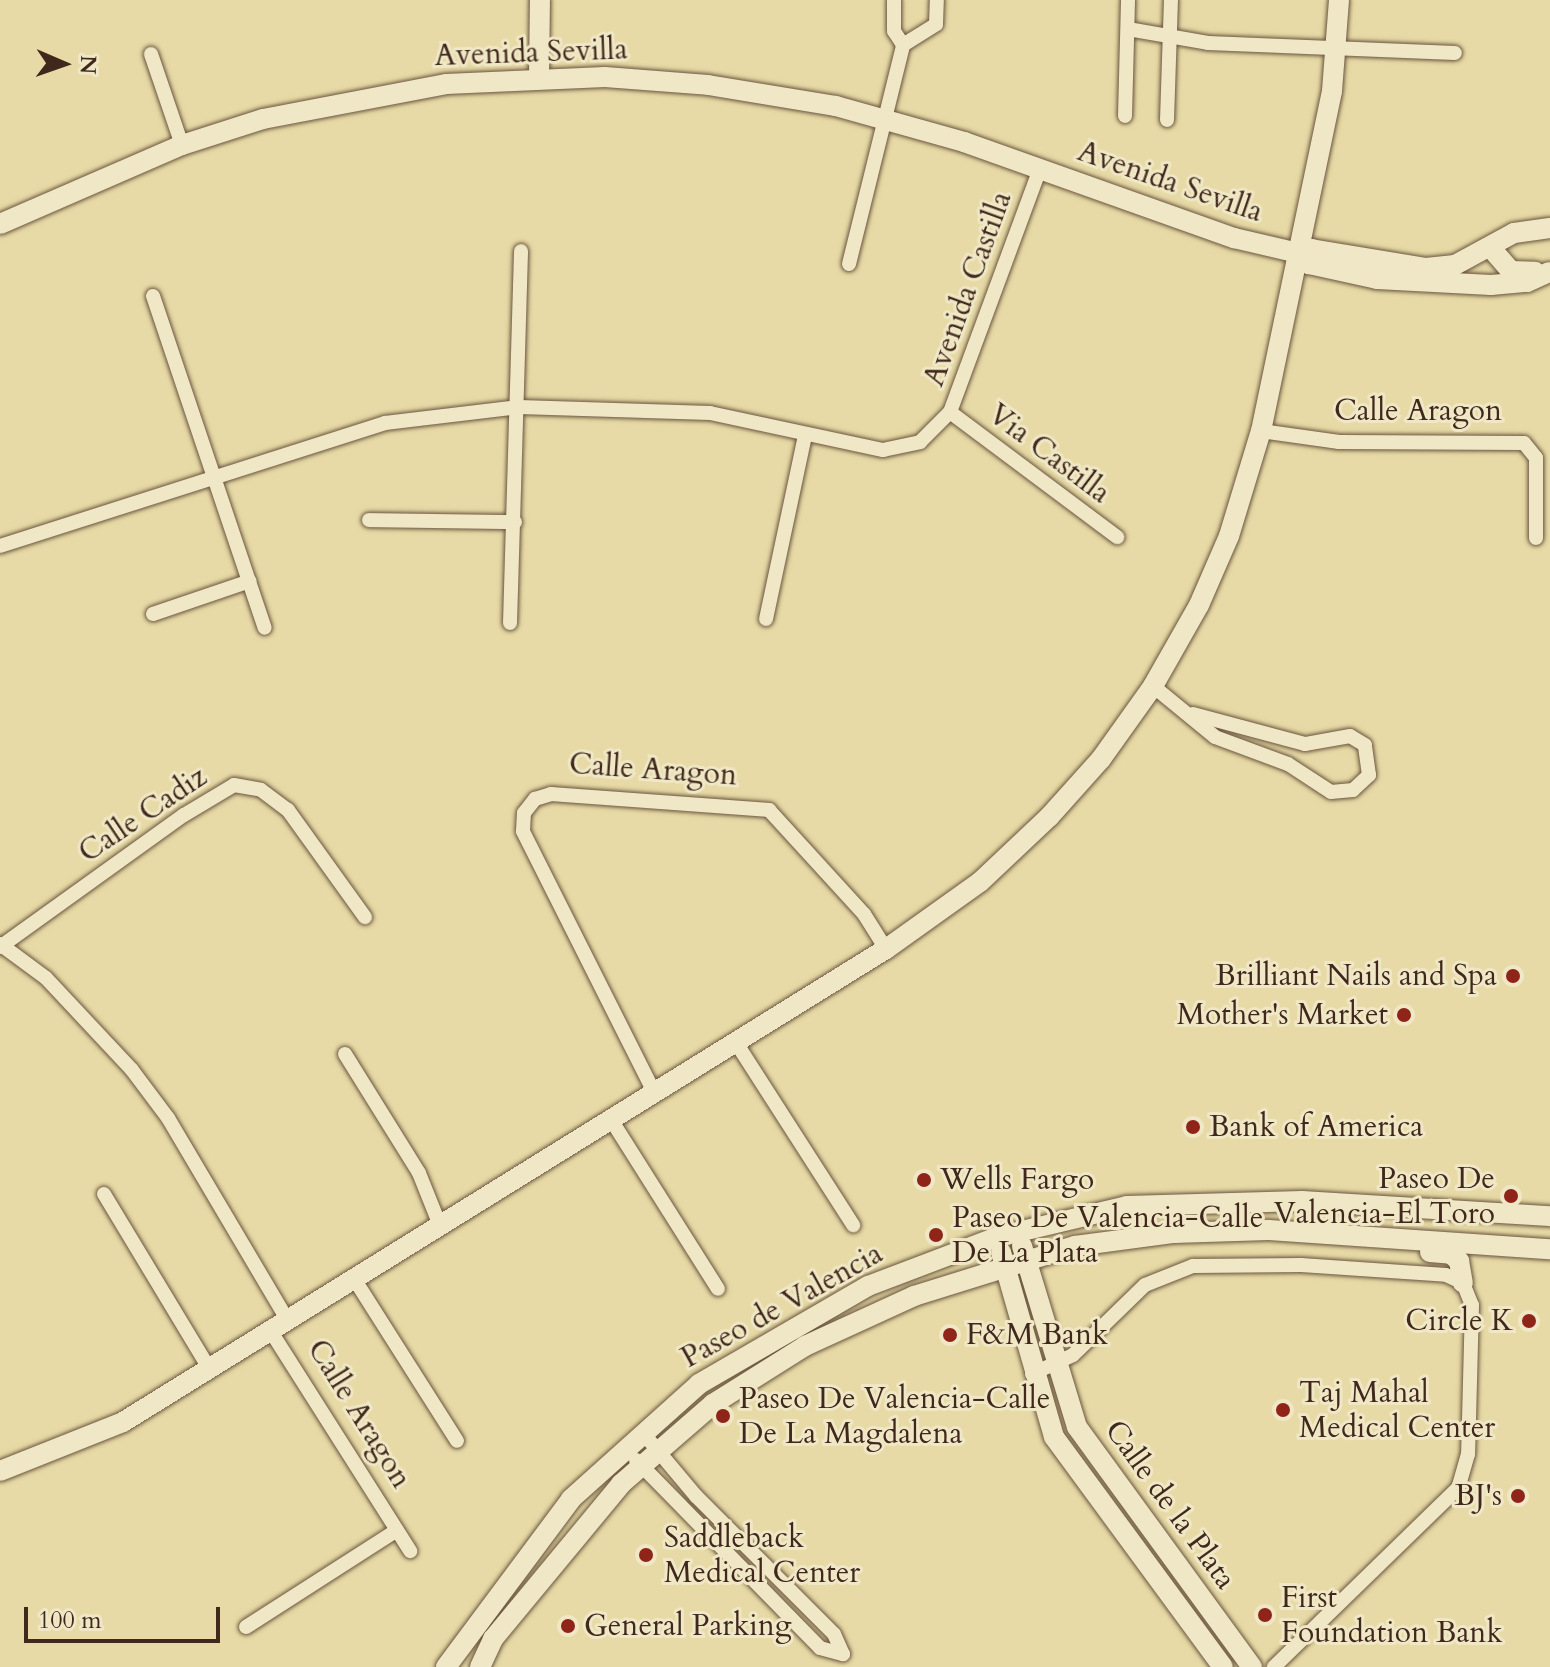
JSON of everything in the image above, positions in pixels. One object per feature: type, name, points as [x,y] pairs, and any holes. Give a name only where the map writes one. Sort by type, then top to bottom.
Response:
[{"type":"street","points":[[539,77],[540,0]]},
{"type":"street","points":[[894,0],[894,31],[903,45]]},
{"type":"street","points":[[849,264],[903,45],[936,24],[937,0]]},
{"type":"street","points":[[1125,116],[1128,0]]},
{"type":"street","points":[[1167,120],[1171,0]]},
{"type":"street","name":"Calle Aragon","points":[[0,1471],[123,1422],[439,1223],[886,949],[980,882],[1049,817],[1101,759],[1153,686],[1199,605],[1229,536],[1261,431],[1298,253],[1338,49],[1339,0]]},
{"type":"street","points":[[1128,29],[1171,34],[1208,43],[1455,53]]},
{"type":"street","points":[[151,54],[182,145]]},
{"type":"street","name":"Avenida Sevilla","points":[[0,224],[182,145],[346,99],[446,84],[539,77],[708,85],[886,120],[1040,169],[1234,238],[1298,253],[1312,264],[1403,282],[1503,284],[1527,282],[1550,272]]},
{"type":"street","name":"Avenida Castilla","points":[[0,546],[216,474],[385,423],[519,407],[710,413],[883,450],[920,442],[950,412],[1040,169]]},
{"type":"street","name":"Avenida Sevilla","points":[[1298,253],[1311,249],[1426,268],[1455,265],[1514,233],[1550,228]]},
{"type":"street","points":[[1490,247],[1511,271],[1550,272]]},
{"type":"street","points":[[510,623],[519,407],[521,251]]},
{"type":"street","points":[[153,296],[216,474],[265,628]]},
{"type":"street","name":"Via Castilla","points":[[950,412],[1117,537]]},
{"type":"street","name":"Calle Aragon","points":[[1261,431],[1339,442],[1524,443],[1536,458],[1536,538]]},
{"type":"street","points":[[766,619],[805,435]]},
{"type":"street","points":[[369,520],[515,522]]},
{"type":"street","points":[[153,614],[250,581]]},
{"type":"street","points":[[1153,686],[1193,714],[1215,737],[1288,764],[1331,792],[1353,790],[1369,775],[1365,745],[1350,736],[1305,744],[1193,714]]},
{"type":"street","name":"Calle Cadiz","points":[[279,1324],[168,1118],[132,1070],[46,978],[1,946],[234,785],[261,790],[288,810],[365,917]]},
{"type":"street","name":"Calle Aragon","points":[[654,1092],[523,831],[524,813],[535,799],[551,794],[769,810],[864,914],[886,949]]},
{"type":"street","points":[[735,1041],[853,1225]]},
{"type":"street","points":[[345,1054],[419,1173],[439,1223]]},
{"type":"street","points":[[610,1118],[718,1289]]},
{"type":"street","points":[[104,1194],[209,1368]]},
{"type":"street","name":"Paseo de Valencia","points":[[446,1667],[571,1499],[699,1384],[868,1286],[1018,1230],[1127,1206],[1302,1201],[1550,1216]]},
{"type":"street","name":"Calle de la Plata","points":[[1018,1230],[1055,1365],[1077,1427],[1094,1456],[1252,1667]]},
{"type":"street","name":"Paseo de Valencia","points":[[480,1667],[493,1639],[621,1484],[713,1404],[805,1346],[914,1296],[1025,1259],[1131,1237],[1218,1230],[1550,1249]]},
{"type":"street","name":"Calle de la Plata","points":[[997,1237],[1032,1374],[1048,1423],[1073,1469],[1223,1667]]},
{"type":"street","points":[[1274,1667],[1458,1488],[1468,1454],[1464,1271],[1451,1254],[1401,1247],[1388,1239]]},
{"type":"street","points":[[1466,1288],[1488,1245]]},
{"type":"street","points":[[1032,1374],[1073,1355],[1145,1285],[1193,1266],[1301,1265],[1446,1275],[1466,1288]]},
{"type":"street","points":[[353,1277],[457,1441]]},
{"type":"street","name":"Calle Aragon","points":[[279,1324],[410,1551]]},
{"type":"street","points":[[626,1450],[820,1648],[843,1654],[834,1634],[696,1496],[644,1434]]},
{"type":"street","name":"Calle Aragon","points":[[246,1627],[397,1530]]},
{"type":"place","name":"Brilliant Nails and Spa","points":[[1513,976]]},
{"type":"place","name":"Mother's Market","points":[[1404,1015]]},
{"type":"place","name":"Bank of America","points":[[1193,1127]]},
{"type":"place","name":"Wells Fargo","points":[[924,1180]]},
{"type":"place","name":"Paseo De Valencia-El Toro","points":[[1511,1196]]},
{"type":"place","name":"Paseo De Valencia-Calle De La Plata","points":[[936,1235]]},
{"type":"place","name":"Circle K","points":[[1529,1321]]},
{"type":"place","name":"F&M Bank","points":[[950,1335]]},
{"type":"place","name":"Taj Mahal Medical Center","points":[[1283,1410]]},
{"type":"place","name":"Paseo De Valencia-Calle De La Magdalena","points":[[723,1416]]},
{"type":"place","name":"BJ's","points":[[1518,1496]]},
{"type":"place","name":"Saddleback Medical Center","points":[[646,1555]]},
{"type":"place","name":"First Foundation Bank","points":[[1265,1615]]},
{"type":"place","name":"General Parking","points":[[568,1626]]}]
